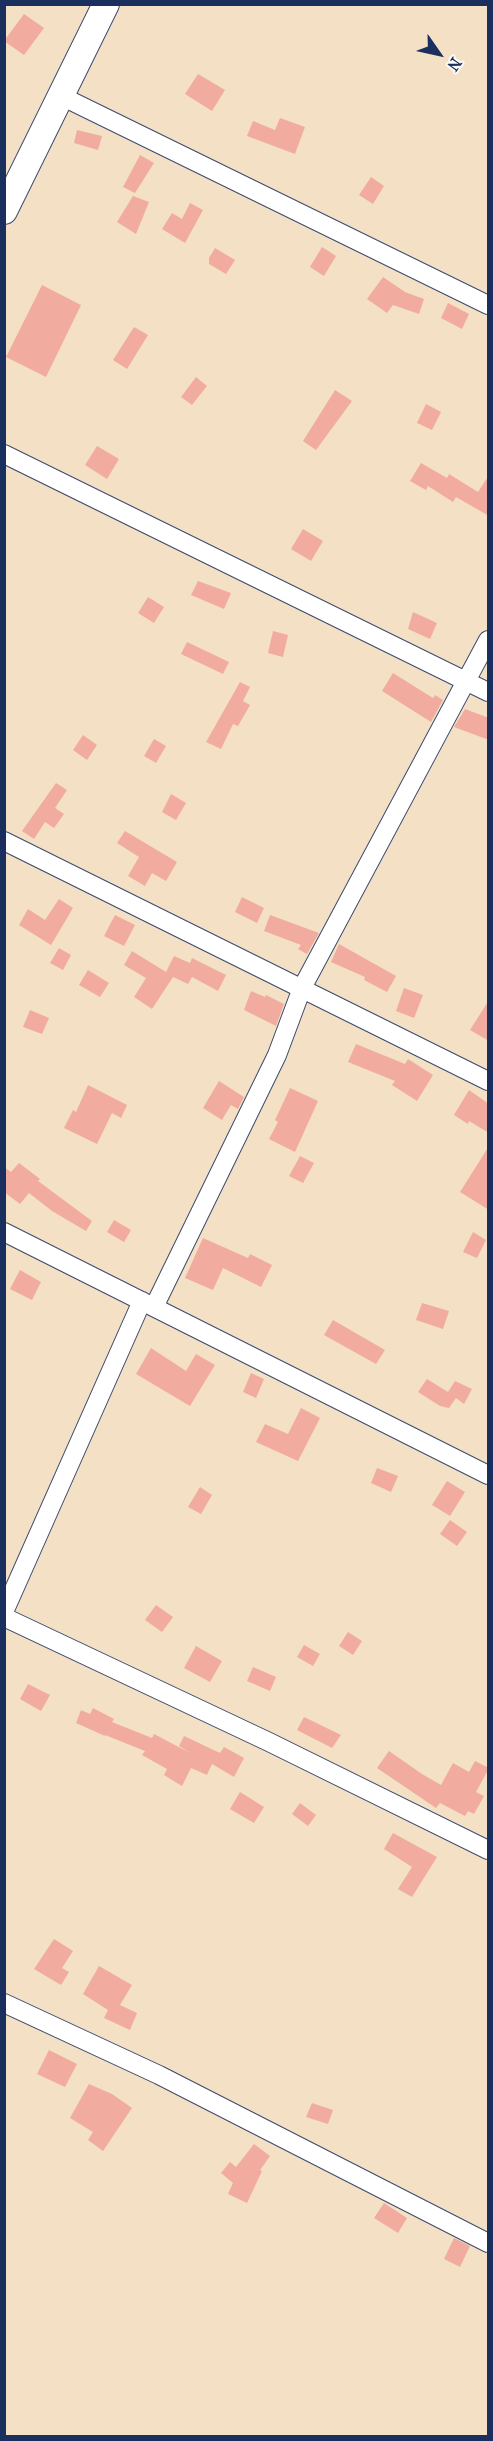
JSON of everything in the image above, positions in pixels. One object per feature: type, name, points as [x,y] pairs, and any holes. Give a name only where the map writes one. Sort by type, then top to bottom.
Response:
[{"type":"main road","points":[[4,211],[106,4]]},
{"type":"street","points":[[61,96],[489,305]]},
{"type":"street","points":[[4,454],[489,692]]},
{"type":"street","points":[[489,640],[302,988],[277,1055],[148,1304],[4,1614],[489,1850]]},
{"type":"street","points":[[4,841],[489,1081]]},
{"type":"street","points":[[4,1232],[489,1475]]},
{"type":"street","points":[[4,2003],[159,2075],[489,2243]]},
{"type":"building","points":[[24,14],[44,28],[24,55],[4,41]]},
{"type":"building","points":[[198,74],[225,90],[212,111],[185,94]]},
{"type":"building","points":[[280,118],[305,127],[295,154],[247,136],[253,121],[275,130]]},
{"type":"building","points":[[77,130],[102,136],[98,150],[74,143]]},
{"type":"building","points":[[140,155],[154,163],[135,193],[123,187]]},
{"type":"building","points":[[371,177],[384,186],[373,204],[359,195]]},
{"type":"building","points":[[133,196],[149,202],[136,234],[117,222]]},
{"type":"building","points":[[190,203],[203,210],[185,243],[162,229],[172,213],[182,219]]},
{"type":"building","points":[[322,247],[336,256],[324,276],[310,267]]},
{"type":"building","points":[[215,248],[235,260],[226,274],[209,264],[209,258]]},
{"type":"building","points":[[383,277],[405,292],[424,299],[419,314],[393,305],[387,313],[367,299]]},
{"type":"building","points":[[42,285],[81,305],[46,377],[6,357]]},
{"type":"building","points":[[448,303],[469,314],[462,329],[441,318]]},
{"type":"building","points":[[134,327],[148,335],[127,369],[113,360]]},
{"type":"building","points":[[196,377],[207,386],[192,405],[181,397]]},
{"type":"building","points":[[335,390],[352,401],[316,450],[303,441]]},
{"type":"building","points":[[426,404],[441,412],[432,430],[417,423]]},
{"type":"building","points":[[97,446],[119,459],[107,479],[85,465]]},
{"type":"building","points":[[421,463],[447,478],[449,474],[478,492],[489,475],[489,516],[456,497],[453,502],[428,486],[426,490],[410,481]]},
{"type":"building","points":[[303,529],[323,541],[311,561],[291,549]]},
{"type":"building","points":[[198,581],[231,593],[224,609],[191,595]]},
{"type":"building","points":[[148,597],[164,607],[154,623],[138,613]]},
{"type":"building","points":[[413,612],[437,623],[430,639],[408,629]]},
{"type":"building","points":[[273,631],[288,635],[283,657],[268,653]]},
{"type":"building","points":[[187,642],[229,662],[223,674],[181,654]]},
{"type":"building","points":[[393,673],[433,698],[435,695],[443,700],[431,722],[382,691]]},
{"type":"building","points":[[240,682],[250,687],[243,701],[250,705],[238,726],[233,724],[221,749],[206,742]]},
{"type":"building","points":[[465,709],[489,718],[489,740],[454,727]]},
{"type":"building","points":[[83,735],[97,745],[87,760],[73,750]]},
{"type":"building","points":[[154,739],[166,746],[156,763],[144,756]]},
{"type":"building","points":[[56,783],[67,790],[55,808],[64,814],[54,828],[45,822],[34,839],[22,831]]},
{"type":"building","points":[[171,794],[186,803],[176,820],[162,812]]},
{"type":"building","points":[[125,831],[177,862],[166,881],[152,873],[145,886],[128,876],[139,857],[117,843]]},
{"type":"building","points":[[242,897],[264,908],[257,923],[235,912]]},
{"type":"building","points":[[59,899],[73,908],[51,945],[19,925],[28,909],[45,920]]},
{"type":"building","points":[[115,915],[135,925],[124,946],[104,936]]},
{"type":"building","points":[[270,915],[319,933],[307,954],[298,949],[301,945],[264,931]]},
{"type":"building","points":[[339,944],[396,976],[387,992],[364,980],[365,977],[331,962]]},
{"type":"building","points":[[59,948],[71,955],[63,970],[50,963]]},
{"type":"building","points":[[132,951],[166,972],[174,956],[190,963],[192,958],[226,975],[218,991],[192,977],[188,984],[173,977],[152,1009],[134,997],[146,978],[124,965]]},
{"type":"building","points":[[88,970],[109,983],[100,997],[79,985]]},
{"type":"building","points":[[404,988],[423,995],[414,1018],[396,1011]]},
{"type":"building","points":[[251,991],[284,1004],[276,1026],[244,1010]]},
{"type":"building","points":[[489,1000],[489,1041],[470,1030]]},
{"type":"building","points":[[30,1010],[49,1018],[42,1034],[23,1027]]},
{"type":"building","points":[[356,1044],[405,1064],[408,1059],[433,1075],[417,1101],[392,1085],[395,1081],[348,1062]]},
{"type":"building","points":[[219,1081],[244,1097],[238,1109],[231,1105],[222,1120],[203,1108]]},
{"type":"building","points":[[88,1085],[127,1105],[121,1118],[112,1113],[97,1144],[64,1128],[73,1110],[76,1112]]},
{"type":"building","points":[[290,1088],[318,1101],[295,1152],[269,1139],[278,1122],[275,1120]]},
{"type":"building","points":[[469,1090],[489,1104],[489,1133],[454,1115]]},
{"type":"building","points":[[489,1146],[489,1210],[460,1192]]},
{"type":"building","points":[[300,1156],[314,1163],[303,1183],[289,1176]]},
{"type":"building","points":[[19,1163],[40,1179],[38,1181],[92,1221],[86,1231],[52,1211],[29,1193],[20,1204],[4,1192],[4,1167],[11,1172]]},
{"type":"building","points":[[114,1220],[131,1230],[124,1242],[107,1232]]},
{"type":"building","points":[[473,1232],[486,1240],[477,1258],[463,1252]]},
{"type":"building","points":[[203,1238],[248,1258],[250,1254],[272,1265],[261,1287],[223,1268],[213,1290],[185,1278]]},
{"type":"building","points":[[20,1270],[41,1282],[32,1300],[10,1289]]},
{"type":"building","points":[[422,1303],[449,1311],[443,1329],[416,1320]]},
{"type":"building","points":[[333,1320],[385,1350],[376,1364],[324,1335]]},
{"type":"building","points":[[151,1348],[186,1371],[196,1354],[215,1365],[190,1406],[136,1374]]},
{"type":"building","points":[[251,1373],[264,1379],[256,1398],[243,1392]]},
{"type":"building","points":[[427,1379],[448,1392],[455,1381],[472,1389],[464,1404],[456,1398],[449,1408],[440,1406],[418,1392]]},
{"type":"building","points":[[301,1408],[320,1418],[298,1461],[256,1442],[265,1424],[288,1434]]},
{"type":"building","points":[[377,1468],[398,1476],[391,1492],[371,1483]]},
{"type":"building","points":[[447,1481],[465,1492],[450,1516],[432,1505]]},
{"type":"building","points":[[200,1487],[212,1495],[201,1514],[188,1507]]},
{"type":"building","points":[[450,1520],[467,1532],[457,1546],[440,1534]]},
{"type":"building","points":[[156,1605],[173,1617],[162,1632],[145,1620]]},
{"type":"building","points":[[348,1632],[362,1641],[353,1655],[339,1646]]},
{"type":"building","points":[[304,1645],[320,1654],[313,1666],[297,1657]]},
{"type":"building","points":[[196,1646],[222,1661],[210,1682],[184,1668]]},
{"type":"building","points":[[253,1667],[276,1677],[270,1691],[247,1681]]},
{"type":"building","points":[[28,1684],[50,1695],[41,1711],[20,1699]]},
{"type":"building","points":[[93,1708],[114,1719],[112,1722],[152,1738],[154,1734],[190,1753],[179,1746],[184,1736],[220,1753],[224,1747],[244,1758],[234,1777],[212,1764],[207,1775],[191,1768],[182,1786],[164,1775],[167,1769],[142,1755],[145,1751],[76,1723],[81,1710],[90,1714]]},
{"type":"building","points":[[304,1717],[341,1735],[332,1748],[297,1730]]},
{"type":"building","points":[[389,1751],[441,1785],[453,1763],[469,1772],[475,1761],[489,1768],[476,1792],[484,1796],[474,1814],[468,1811],[465,1816],[440,1803],[436,1808],[377,1768]]},
{"type":"building","points":[[240,1792],[264,1807],[254,1823],[230,1809]]},
{"type":"building","points":[[300,1803],[316,1815],[308,1826],[292,1814]]},
{"type":"building","points":[[393,1833],[437,1857],[412,1897],[398,1889],[412,1867],[384,1849]]},
{"type":"building","points":[[54,1939],[73,1951],[62,1968],[69,1972],[61,1985],[34,1969]]},
{"type":"building","points":[[99,1966],[132,1985],[120,2005],[137,2013],[130,2030],[104,2018],[108,2010],[83,1994]]},
{"type":"building","points":[[49,2050],[77,2064],[65,2087],[37,2074]]},
{"type":"building","points":[[89,2084],[112,2094],[132,2108],[103,2151],[88,2140],[93,2132],[70,2118]]},
{"type":"building","points":[[312,2103],[333,2110],[328,2124],[306,2117]]},
{"type":"building","points":[[254,2144],[270,2156],[260,2170],[262,2171],[247,2203],[228,2194],[233,2183],[221,2173],[230,2162],[236,2167]]},
{"type":"building","points":[[384,2203],[407,2218],[398,2233],[374,2218]]},
{"type":"building","points":[[454,2238],[470,2246],[460,2267],[444,2259]]}]
